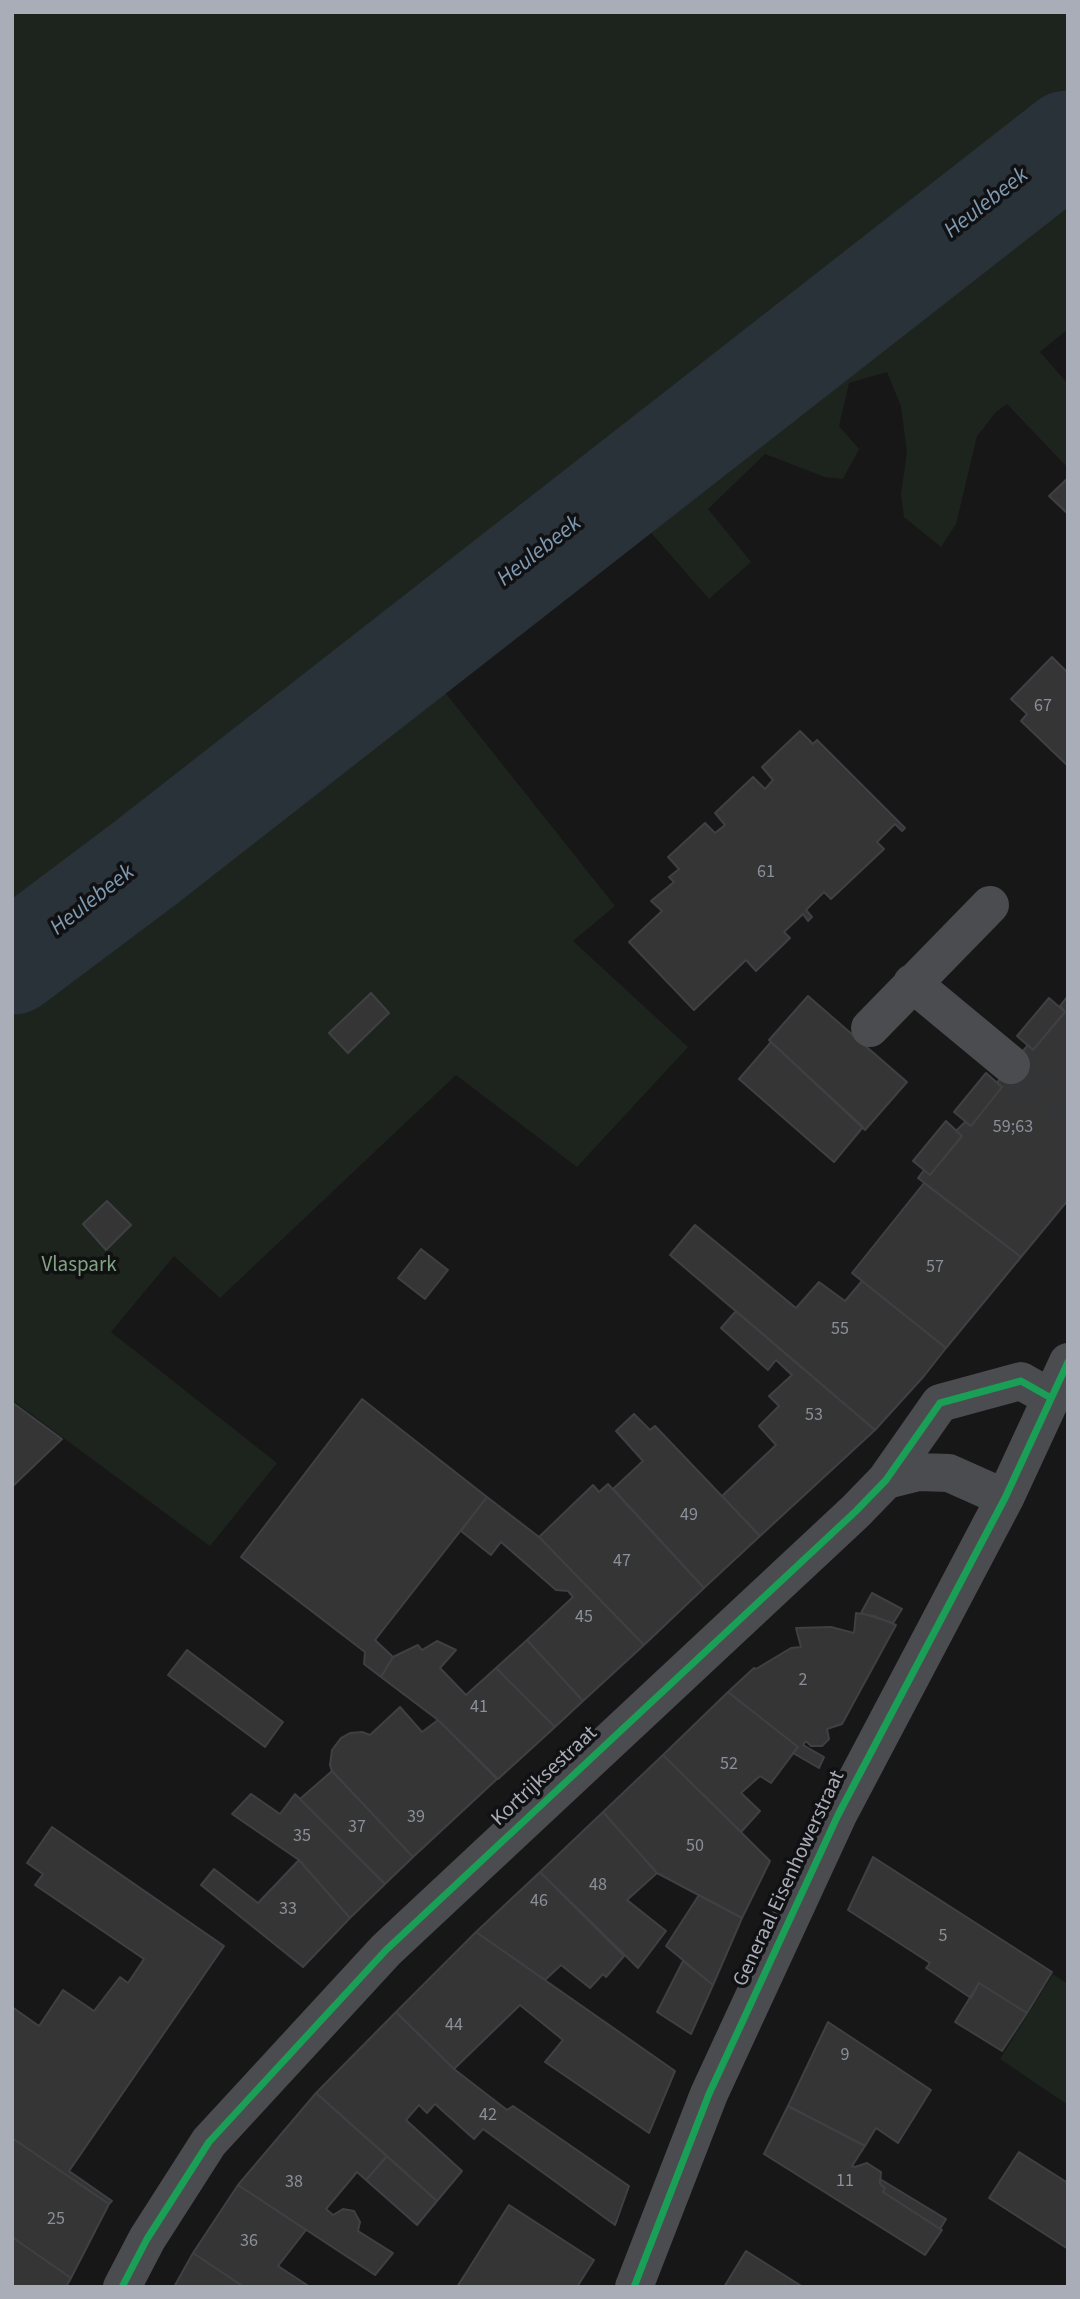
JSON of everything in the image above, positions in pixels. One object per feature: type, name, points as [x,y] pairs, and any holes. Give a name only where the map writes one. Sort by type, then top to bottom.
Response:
[{"type":"street","points":[[870,1028],[990,905]]},
{"type":"street","points":[[912,983],[1011,1065]]},
{"type":"street","points":[[886,1480],[919,1472],[949,1473],[1005,1498],[1068,1363]]},
{"type":"street","name":"Kortrijksestraat","points":[[122,2287],[147,2239],[209,2142],[386,1950],[856,1511],[886,1480],[940,1404],[1021,1381],[1051,1398]]},
{"type":"street","name":"Generaal Eisenhowerstraat","points":[[634,2287],[709,2094],[838,1815],[1005,1498]]},
{"type":"green space","points":[[12,12],[1068,12],[1068,92],[967,168],[401,625],[12,921]]},
{"type":"green space","points":[[1068,162],[1068,329],[1040,352],[1068,384],[1068,468],[1007,404],[996,412],[977,436],[956,524],[941,547],[904,517],[901,494],[907,452],[901,406],[887,372],[849,383],[839,426],[859,449],[843,479],[825,477],[765,454],[708,509],[751,562],[709,599],[633,512],[882,306]]},
{"type":"green space","name":"Vlaspark","points":[[432,676],[615,906],[573,941],[688,1047],[577,1167],[456,1075],[220,1298],[174,1256],[111,1332],[277,1463],[210,1546],[12,1400],[12,1000],[177,866],[206,848]]},
{"type":"green space","points":[[1053,1974],[1068,1984],[1068,2105],[1000,2059]]},
{"type":"building","points":[[1068,478],[1068,514],[1049,496]]},
{"type":"building","points":[[1052,657],[1068,673],[1068,766],[1021,721],[1027,714],[1011,699]]},
{"type":"building","points":[[800,731],[813,744],[817,740],[905,828],[902,831],[895,824],[877,842],[884,849],[831,899],[824,892],[806,910],[812,917],[808,921],[803,914],[784,932],[790,938],[756,971],[746,960],[694,1010],[629,942],[662,911],[651,901],[674,882],[669,877],[679,869],[668,857],[705,823],[715,833],[725,825],[715,813],[753,777],[765,789],[773,780],[762,767]]},
{"type":"building","points":[[371,993],[389,1013],[348,1053],[329,1033]]},
{"type":"building","points":[[808,996],[907,1082],[865,1130],[769,1040]]},
{"type":"building","points":[[1067,997],[1068,1200],[1021,1257],[918,1178],[924,1170],[930,1175],[962,1136],[956,1131],[965,1122],[971,1126],[1002,1087],[997,1083],[1001,1077],[1028,1045],[1033,1050],[1065,1012],[1060,1006]]},
{"type":"building","points":[[1049,998],[1065,1012],[1033,1050],[1017,1036]]},
{"type":"building","points":[[771,1042],[863,1127],[834,1162],[739,1079]]},
{"type":"building","points":[[986,1073],[1002,1087],[971,1126],[954,1112]]},
{"type":"building","points":[[946,1121],[962,1136],[930,1175],[913,1161]]},
{"type":"building","points":[[924,1183],[1021,1257],[946,1348],[852,1273]]},
{"type":"building","points":[[107,1201],[131,1225],[106,1250],[83,1224]]},
{"type":"building","points":[[695,1225],[796,1308],[819,1282],[845,1301],[862,1281],[946,1348],[875,1430],[670,1255]]},
{"type":"building","points":[[421,1249],[448,1270],[425,1299],[398,1278]]},
{"type":"building","points":[[736,1311],[875,1430],[760,1536],[722,1496],[776,1445],[759,1426],[779,1406],[769,1396],[792,1375],[776,1360],[768,1370],[721,1328]]},
{"type":"building","points":[[362,1399],[487,1497],[375,1640],[393,1657],[381,1677],[364,1664],[365,1652],[241,1557]]},
{"type":"building","points":[[13,1403],[62,1439],[14,1485],[12,1483]]},
{"type":"building","points":[[634,1414],[650,1430],[655,1426],[760,1536],[704,1588],[613,1489],[643,1461],[616,1431]]},
{"type":"building","points":[[608,1484],[704,1588],[644,1645],[539,1537],[593,1485],[599,1492]]},
{"type":"building","points":[[487,1497],[539,1537],[644,1645],[583,1701],[527,1640],[573,1597],[568,1591],[556,1590],[501,1542],[491,1555],[461,1531]]},
{"type":"building","points":[[872,1593],[902,1609],[893,1623],[861,1613]]},
{"type":"building","points":[[856,1613],[874,1616],[896,1625],[842,1724],[827,1729],[829,1739],[822,1746],[811,1746],[806,1741],[803,1745],[824,1757],[819,1768],[793,1753],[798,1747],[728,1692],[754,1668],[791,1648],[801,1647],[796,1628],[831,1627],[854,1633]]},
{"type":"building","points":[[527,1640],[583,1701],[555,1727],[496,1668]]},
{"type":"building","points":[[437,1641],[456,1650],[440,1668],[466,1695],[496,1668],[555,1727],[498,1779],[438,1720],[381,1677],[393,1657],[418,1645],[422,1650]]},
{"type":"building","points":[[187,1650],[283,1722],[265,1747],[168,1675]]},
{"type":"building","points":[[728,1692],[798,1747],[771,1783],[760,1776],[741,1793],[760,1811],[741,1832],[663,1755]]},
{"type":"building","points":[[400,1707],[422,1732],[438,1720],[497,1779],[413,1857],[332,1771],[330,1765],[332,1750],[341,1738],[350,1733],[362,1732],[370,1735]]},
{"type":"building","points":[[663,1755],[770,1861],[742,1918],[657,1873],[603,1812]]},
{"type":"building","points":[[332,1771],[413,1857],[385,1884],[300,1799]]},
{"type":"building","points":[[251,1794],[280,1814],[295,1794],[385,1884],[350,1918],[299,1860],[232,1814]]},
{"type":"building","points":[[603,1812],[657,1873],[627,1900],[666,1931],[638,1968],[540,1872]]},
{"type":"building","points":[[52,1827],[224,1946],[69,2171],[112,2201],[109,2204],[12,2138],[12,2007],[39,2026],[63,1990],[94,2011],[120,1977],[128,1983],[144,1959],[35,1885],[43,1874],[27,1863]]},
{"type":"building","points":[[873,1857],[1052,1972],[1027,2013],[979,1983],[971,1998],[926,1968],[930,1963],[848,1910]]},
{"type":"building","points":[[299,1860],[350,1918],[303,1967],[201,1885],[214,1869],[258,1903]]},
{"type":"building","points":[[540,1872],[624,1956],[606,1977],[603,1974],[590,1988],[561,1965],[545,1980],[476,1932]]},
{"type":"building","points":[[699,1895],[742,1918],[713,1985],[666,1946]]},
{"type":"building","points":[[476,1932],[675,2071],[649,2133],[545,2062],[563,2040],[520,2005],[454,2069],[396,2012]]},
{"type":"building","points":[[683,1961],[713,1985],[691,2034],[657,2012]]},
{"type":"building","points":[[979,1983],[1027,2013],[1002,2051],[955,2022]]},
{"type":"building","points":[[396,2012],[454,2069],[507,2110],[513,2106],[629,2186],[615,2225],[483,2129],[474,2139],[435,2104],[427,2113],[419,2105],[406,2120],[462,2171],[437,2201],[316,2093]]},
{"type":"building","points":[[828,2022],[931,2090],[898,2143],[876,2128],[865,2146],[788,2106]]},
{"type":"building","points":[[316,2093],[387,2156],[366,2180],[357,2172],[326,2209],[333,2215],[343,2209],[354,2211],[360,2222],[358,2231],[393,2253],[375,2275],[238,2185]]},
{"type":"building","points":[[788,2106],[865,2146],[852,2166],[867,2163],[881,2172],[880,2184],[885,2188],[883,2192],[942,2230],[925,2255],[764,2154]]},
{"type":"building","points":[[12,2138],[109,2204],[71,2278],[12,2237]]},
{"type":"building","points":[[1019,2152],[1068,2183],[1068,2249],[989,2198]]},
{"type":"building","points":[[387,2156],[437,2201],[417,2225],[366,2180]]},
{"type":"building","points":[[880,2179],[946,2219],[940,2229],[883,2192],[885,2188],[880,2184]]},
{"type":"building","points":[[238,2185],[306,2230],[278,2266],[310,2287],[244,2287],[193,2253]]},
{"type":"building","points":[[509,2205],[594,2260],[577,2287],[457,2287]]},
{"type":"building","points":[[12,2237],[71,2278],[66,2287],[12,2287]]},
{"type":"building","points":[[746,2251],[803,2287],[724,2287]]},
{"type":"building","points":[[193,2253],[244,2287],[174,2287]]},
{"type":"waterway","name":"Heulebeek","points":[[12,963],[144,864],[1068,142]]},
{"type":"tunnel","points":[[1011,1065],[1068,1112]]},
{"type":"cycle path","points":[[634,2287],[709,2094],[838,1815],[1005,1498],[1068,1362]]},
{"type":"cycle path","points":[[122,2287],[147,2239],[209,2142],[386,1950],[856,1511],[886,1480],[940,1403],[1021,1381],[1051,1398]]}]
